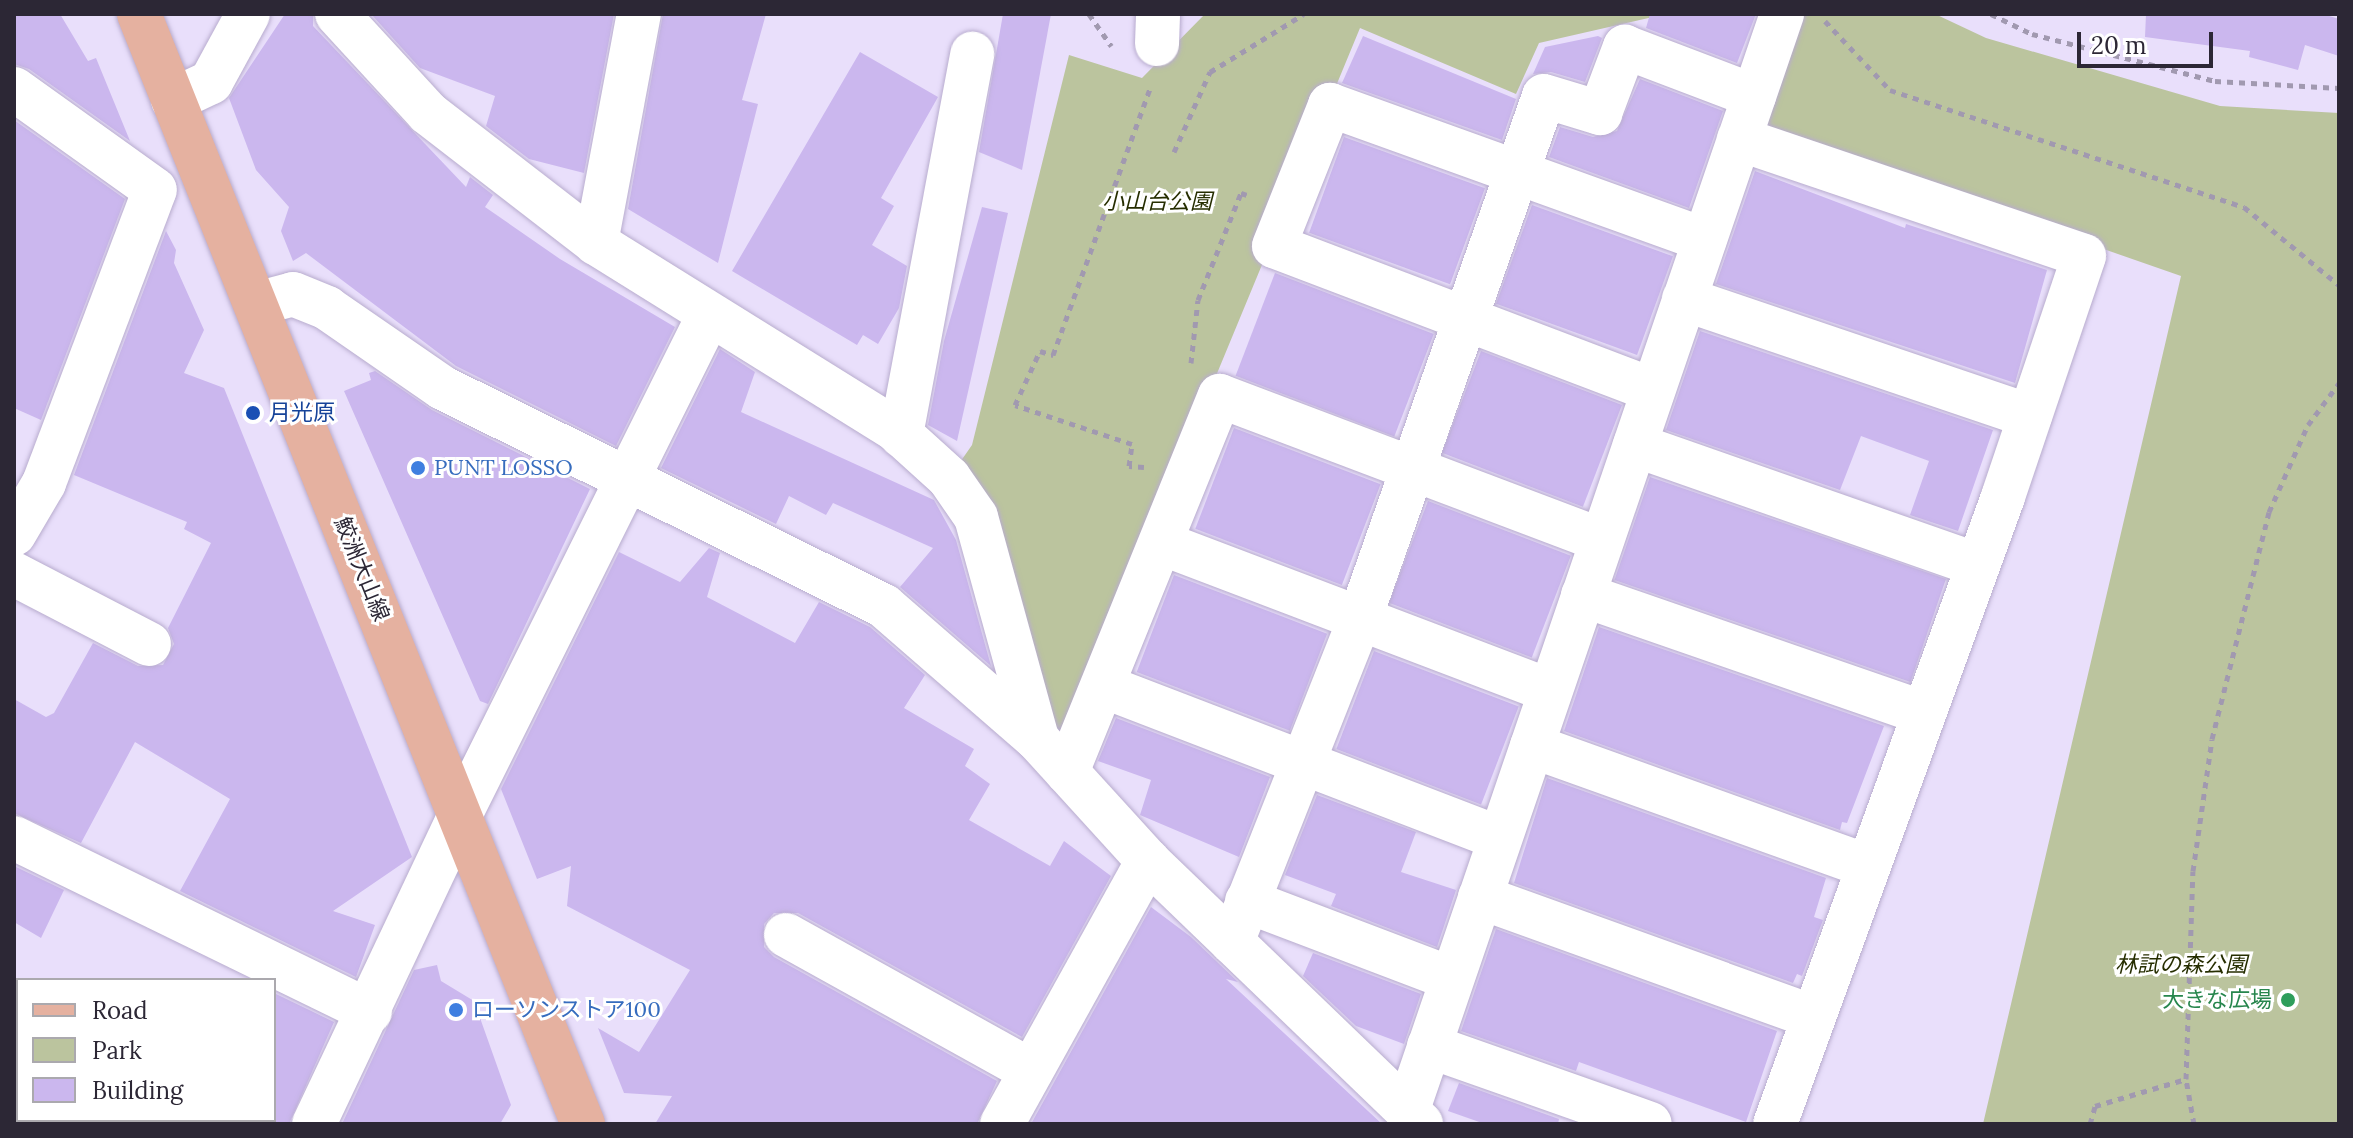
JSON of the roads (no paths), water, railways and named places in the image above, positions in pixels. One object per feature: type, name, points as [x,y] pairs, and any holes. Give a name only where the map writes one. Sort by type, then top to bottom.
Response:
[{"type":"main road","name":"鮫洲大山線","points":[[139,14],[583,1124]]},
{"type":"street","points":[[173,100],[211,82],[248,14]]},
{"type":"street","points":[[337,14],[428,113],[596,243],[708,317],[901,435],[949,478],[976,517],[1037,739]]},
{"type":"street","points":[[596,243],[639,14]]},
{"type":"street","points":[[1414,1117],[1429,1046],[1782,14]]},
{"type":"street","points":[[1232,942],[1360,618],[1544,96],[1600,113],[1625,47],[1754,96]]},
{"type":"street","points":[[901,435],[972,54]]},
{"type":"street","points":[[14,89],[155,190]]},
{"type":"street","points":[[1653,390],[1274,246],[1330,105],[1704,240]]},
{"type":"street","points":[[1739,139],[2084,256],[1978,565],[1775,1124]]},
{"type":"street","points":[[14,534],[29,475],[155,190],[203,175]]},
{"type":"street","points":[[256,304],[293,294],[327,308],[443,388],[884,606],[1037,739],[1148,861],[1414,1117]]},
{"type":"street","points":[[1684,299],[2030,416]]},
{"type":"street","points":[[314,1124],[370,1012],[461,813],[708,317]]},
{"type":"street","points":[[1067,772],[1220,396],[1412,471],[1602,540]]},
{"type":"street","points":[[1635,445],[1978,565]]},
{"type":"street","points":[[1161,543],[1550,691]]},
{"type":"street","points":[[14,574],[149,644]]},
{"type":"street","points":[[1583,595],[1924,713]]},
{"type":"street","points":[[1103,686],[1500,838]]},
{"type":"street","points":[[1532,746],[1868,866]]},
{"type":"street","points":[[14,838],[370,1012]]},
{"type":"street","points":[[1002,1124],[1148,861]]},
{"type":"street","points":[[1480,897],[1813,1017]]},
{"type":"street","points":[[1247,901],[1452,979]]},
{"type":"street","points":[[786,935],[1031,1071]]},
{"type":"street","points":[[1429,1046],[1650,1124]]},
{"type":"place","name":"月光原","points":[[253,413]]},
{"type":"place","name":"PUNT LOSSO","points":[[418,468]]},
{"type":"place","name":"大きな広場","points":[[2288,1000]]},
{"type":"place","name":"ローソンストア100","points":[[456,1010]]},
{"type":"park label","name":"小山台公園","points":[[1157,202]]},
{"type":"park label","name":"林試の森公園","points":[[2181,965]]}]
